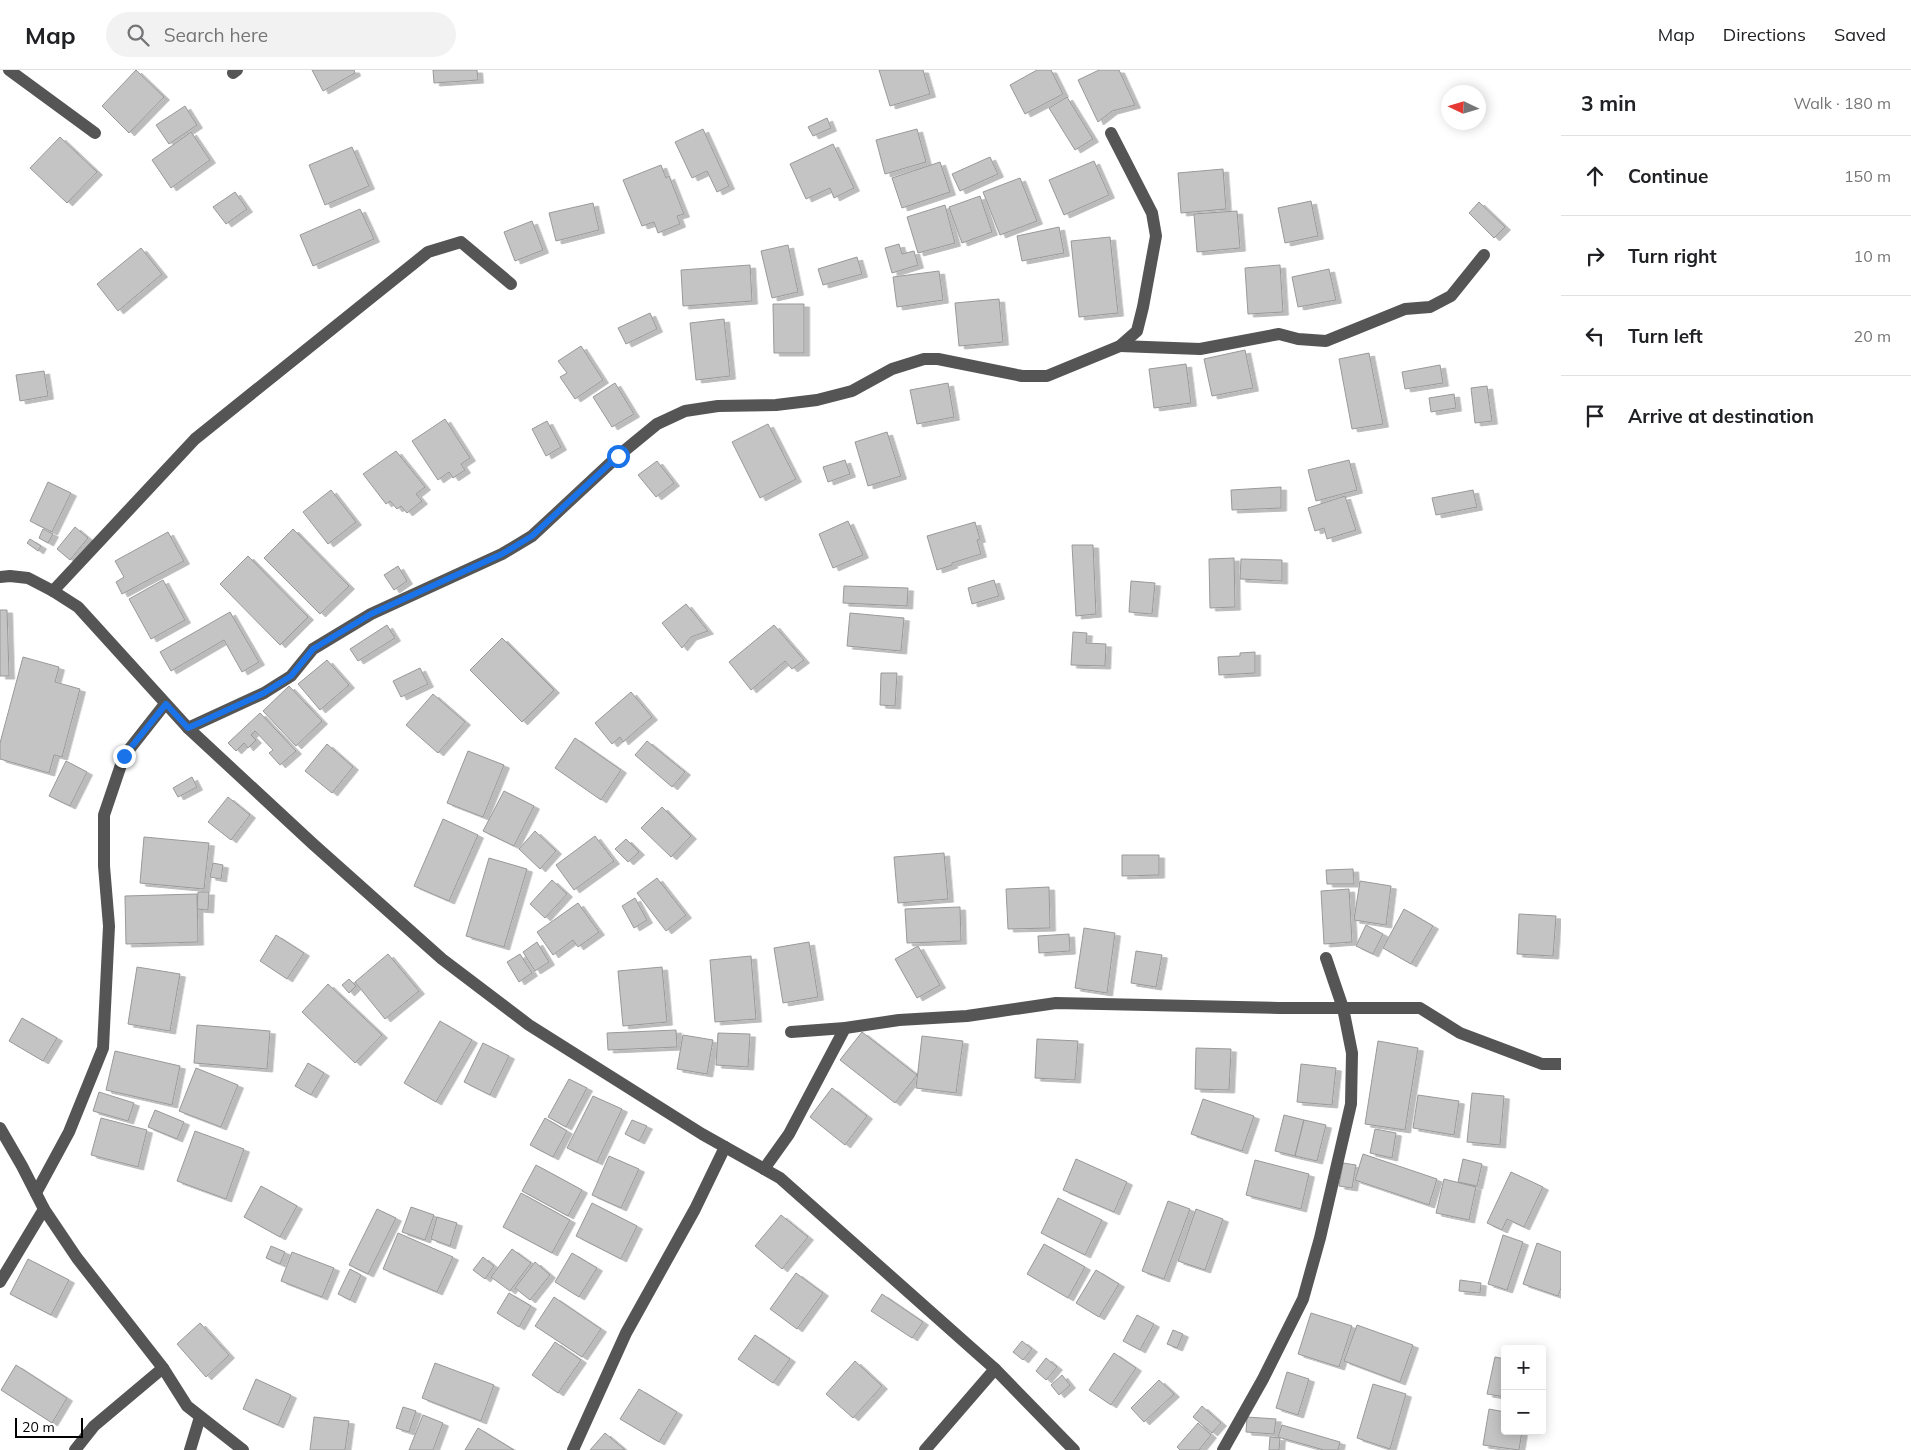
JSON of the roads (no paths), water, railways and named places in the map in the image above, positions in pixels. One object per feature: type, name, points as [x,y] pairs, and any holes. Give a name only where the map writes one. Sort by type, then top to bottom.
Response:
[{"type":"street","points":[[9,70],[95,133]]},
{"type":"street","points":[[188,728],[264,693],[291,676],[313,649],[371,614],[502,554],[532,536],[618,456],[656,424],[685,411],[718,406],[776,405],[817,400],[852,391],[892,369],[924,360],[938,359],[1022,376],[1047,376],[1120,346],[1137,331],[1156,236],[1152,213],[1111,133]]},
{"type":"street","points":[[53,591],[195,439],[428,252],[460,242],[511,284]]},
{"type":"street","points":[[1120,346],[1200,349],[1280,334],[1298,339],[1326,341],[1405,309],[1430,307],[1451,296],[1484,255]]},
{"type":"street","points":[[0,578],[10,576],[28,578],[78,607],[188,728],[313,844],[442,959],[529,1024],[702,1134],[780,1178],[995,1369],[1074,1450]]},
{"type":"street","points":[[36,1193],[69,1132],[103,1048],[109,926],[104,866],[104,815],[124,756],[166,704]]},
{"type":"street","points":[[1223,1450],[1263,1379],[1302,1299],[1320,1238],[1351,1104],[1352,1053],[1343,1008],[1326,958]]},
{"type":"street","points":[[791,1032],[844,1028],[899,1020],[967,1016],[1056,1003],[1420,1008],[1460,1033],[1542,1064],[1561,1064]]},
{"type":"street","points":[[764,1169],[789,1134],[844,1028]]},
{"type":"street","points":[[0,1128],[44,1209],[76,1258],[163,1368],[187,1406],[243,1450]]},
{"type":"street","points":[[573,1450],[626,1333],[695,1209],[725,1147]]},
{"type":"street","points":[[0,1282],[44,1209]]},
{"type":"street","points":[[75,1450],[94,1426],[163,1368]]},
{"type":"street","points":[[925,1450],[995,1369]]},
{"type":"street","points":[[190,1450],[200,1417]]}]
